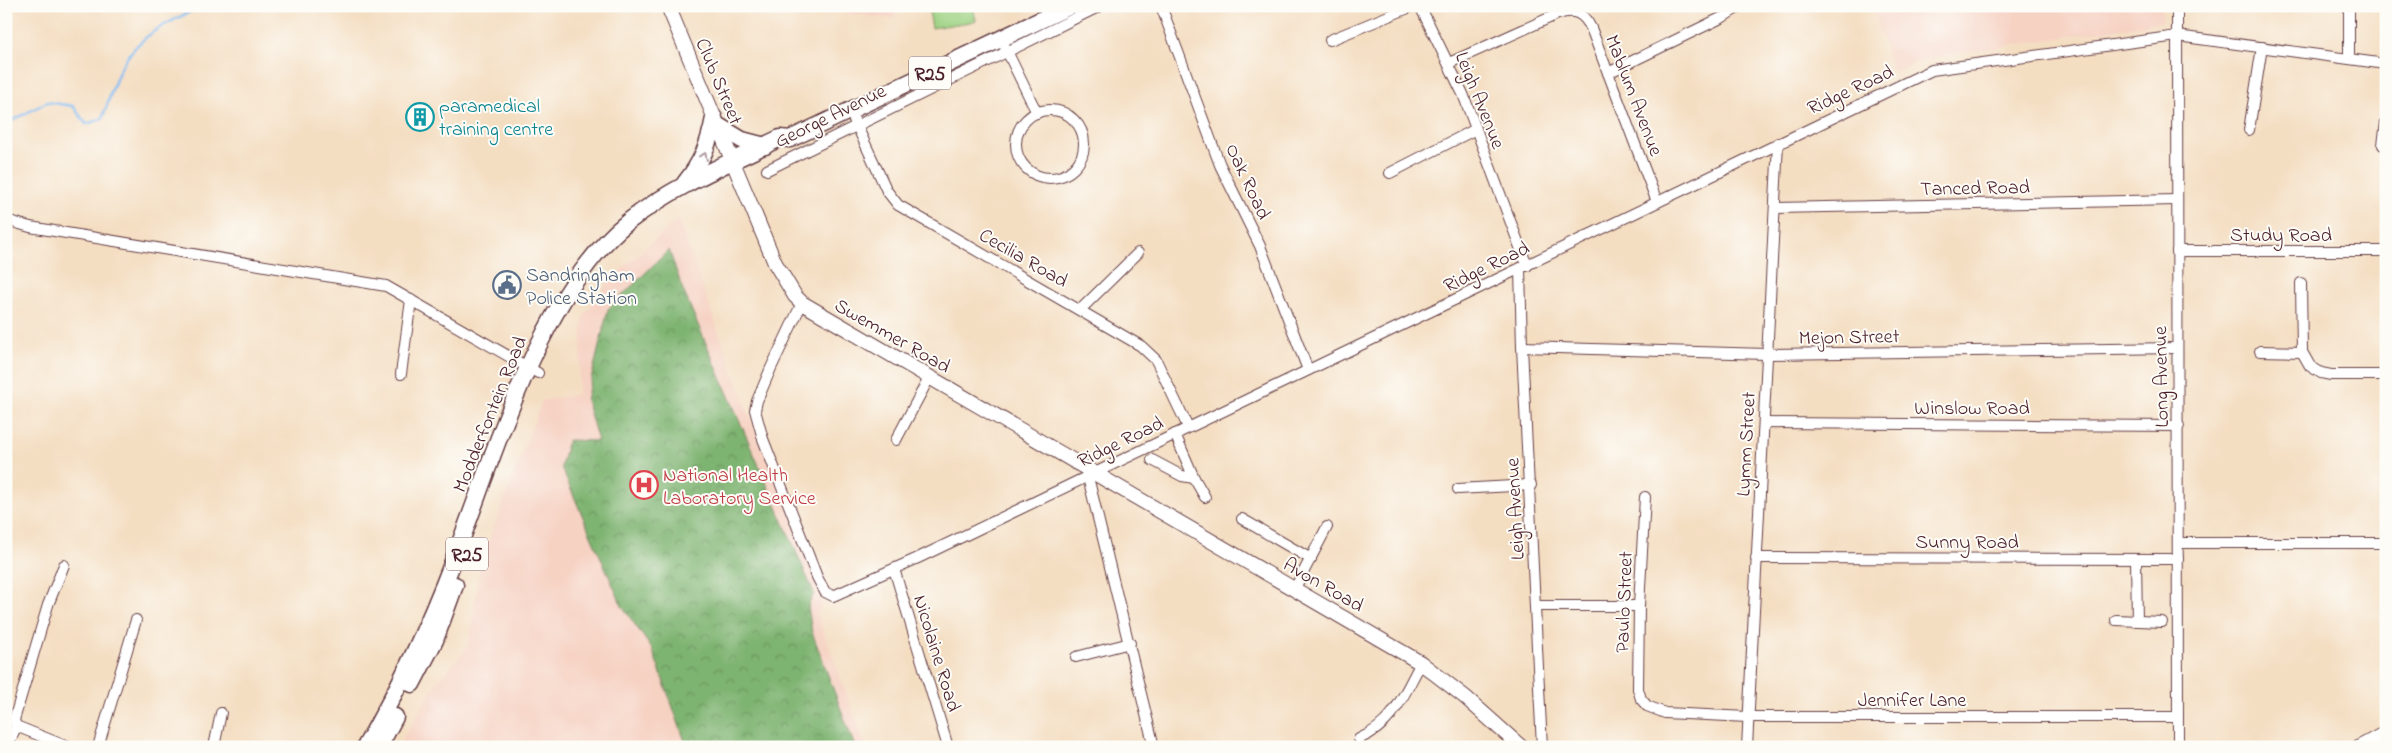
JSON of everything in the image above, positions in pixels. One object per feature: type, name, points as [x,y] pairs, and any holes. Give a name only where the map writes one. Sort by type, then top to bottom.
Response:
[{"type":"main road","name":"Club Street","points":[[668,6],[734,166]]},
{"type":"main road","name":"George Avenue","points":[[734,166],[780,138],[790,139],[854,118],[1004,45],[1070,6]]},
{"type":"main road","points":[[680,188],[699,167],[710,143],[716,121],[742,140],[765,146]]},
{"type":"main road","name":"George Avenue","points":[[734,166],[784,147],[790,139]]},
{"type":"main road","name":"Modderfontein Road","points":[[365,747],[408,668],[429,622],[557,311],[571,287],[600,249],[628,222],[680,188],[734,166]]},
{"type":"main road","name":"Modderfontein Road","points":[[379,747],[434,640],[533,370],[564,316],[606,253],[632,228],[662,207],[734,166]]},
{"type":"main road","name":"Swemmer Road","points":[[734,166],[775,263],[795,296],[802,303],[1091,475]]},
{"type":"main road","name":"Avon Road","points":[[1091,475],[1421,663],[1465,697],[1521,747]]},
{"type":"main road","points":[[2360,747],[2386,733]]},
{"type":"street","name":"George Avenue","points":[[1004,45],[1100,6]]},
{"type":"street","name":"Oak Road","points":[[1161,6],[1220,166],[1260,246],[1308,370]]},
{"type":"street","points":[[1330,40],[1413,6]]},
{"type":"street","name":"Leigh Avenue","points":[[1420,6],[1449,64],[1476,129],[1524,267],[1522,347],[1531,485],[1542,747]]},
{"type":"street","points":[[1608,73],[1723,17],[1740,6]]},
{"type":"street","name":"Long Avenue","points":[[2177,6],[2178,747]]},
{"type":"street","points":[[2349,6],[2349,58]]},
{"type":"street","name":"Mablum Avenue","points":[[1449,64],[1570,10],[1579,12],[1588,21],[1657,202]]},
{"type":"street","name":"Ridge Road","points":[[802,303],[771,368],[755,410],[763,439],[817,577],[825,592],[830,596],[840,594],[894,569],[1778,143],[1921,75],[1940,68],[2177,36],[2386,64]]},
{"type":"street","points":[[1004,45],[1037,113]]},
{"type":"street","points":[[2249,130],[2262,47]]},
{"type":"street","points":[[1048,110],[1059,111],[1077,123],[1082,133],[1083,154],[1078,164],[1070,172],[1060,177],[1043,177],[1028,170],[1020,161],[1016,150],[1016,139],[1020,128],[1027,119],[1037,113],[1048,110]]},
{"type":"street","name":"George Avenue","points":[[767,170],[854,118]]},
{"type":"street","name":"Cecilia Road","points":[[854,118],[887,190],[898,205],[1080,310],[1150,353],[1167,382],[1188,427]]},
{"type":"street","points":[[2382,145],[2386,122]]},
{"type":"street","points":[[1390,173],[1476,129]]},
{"type":"street","name":"Lymm Street","points":[[1747,747],[1778,143]]},
{"type":"street","name":"Tanced Road","points":[[1774,208],[2177,200]]},
{"type":"street","points":[[6,220],[30,226],[386,286],[533,370]]},
{"type":"street","name":"Study Road","points":[[2177,251],[2386,252]]},
{"type":"street","points":[[1080,310],[1138,253]]},
{"type":"street","points":[[2301,283],[2302,352],[2310,366],[2326,374],[2386,375]]},
{"type":"street","points":[[401,374],[411,300]]},
{"type":"street","name":"Mejon Street","points":[[1522,347],[1767,354],[2177,348]]},
{"type":"street","points":[[2260,351],[2302,352]]},
{"type":"street","points":[[896,440],[929,378]]},
{"type":"street","name":"Winslow Road","points":[[1764,423],[2179,426]]},
{"type":"street","points":[[1175,434],[1194,478],[1205,496]]},
{"type":"street","points":[[1152,460],[1182,476],[1194,478]]},
{"type":"street","points":[[1091,475],[1154,747]]},
{"type":"street","points":[[1458,488],[1531,485]]},
{"type":"street","name":"Paulo Street","points":[[1645,497],[1639,606],[1638,689],[1641,699],[1647,706]]},
{"type":"street","points":[[1242,519],[1310,560]]},
{"type":"street","points":[[1294,590],[1327,527]]},
{"type":"street","points":[[2179,543],[2386,543]]},
{"type":"street","name":"Sunny Road","points":[[1756,558],[2178,559]]},
{"type":"street","points":[[2136,559],[2137,621]]},
{"type":"street","points":[[8,747],[16,726],[14,720],[42,624],[64,565]]},
{"type":"street","name":"Nicolaine Road","points":[[894,569],[948,747]]},
{"type":"street","points":[[1536,606],[1639,606]]},
{"type":"street","points":[[98,747],[136,620]]},
{"type":"street","points":[[2116,620],[2162,622]]},
{"type":"street","points":[[1076,657],[1130,643]]},
{"type":"street","points":[[1359,739],[1373,733],[1386,723],[1421,663]]},
{"type":"street","name":"Jennifer Lane","points":[[1647,706],[1665,713],[1748,717],[2178,717]]},
{"type":"street","points":[[214,747],[221,713]]},
{"type":"street","points":[[16,726],[68,747]]},
{"type":"shaded area","points":[[803,6],[876,6],[896,9],[894,19],[802,8]]},
{"type":"shaded area","points":[[1872,6],[2162,6],[2162,22],[1929,58],[1893,72]]},
{"type":"shaded area","name":"National Health Laboratory Service","points":[[678,219],[746,407],[826,596],[817,614],[866,747],[398,747],[437,682],[464,652],[471,634],[480,563],[542,401],[578,394],[583,317],[611,279]]},
{"type":"green space","points":[[928,6],[973,6],[976,21],[932,28]]},
{"type":"green space","points":[[669,250],[683,290],[814,593],[808,606],[812,632],[855,747],[687,747],[652,649],[622,606],[561,467],[568,440],[598,441],[586,400],[608,309]]},
{"type":"waterway","points":[[6,124],[47,102],[73,106],[86,124],[102,119],[117,77],[130,53],[158,29],[203,6]]},
{"type":"place","name":"paramedical training centre","points":[[420,117]]},
{"type":"place","name":"Sandringham Police Station","points":[[507,285]]},
{"type":"place","name":"National Health Laboratory Service","points":[[644,485]]}]
